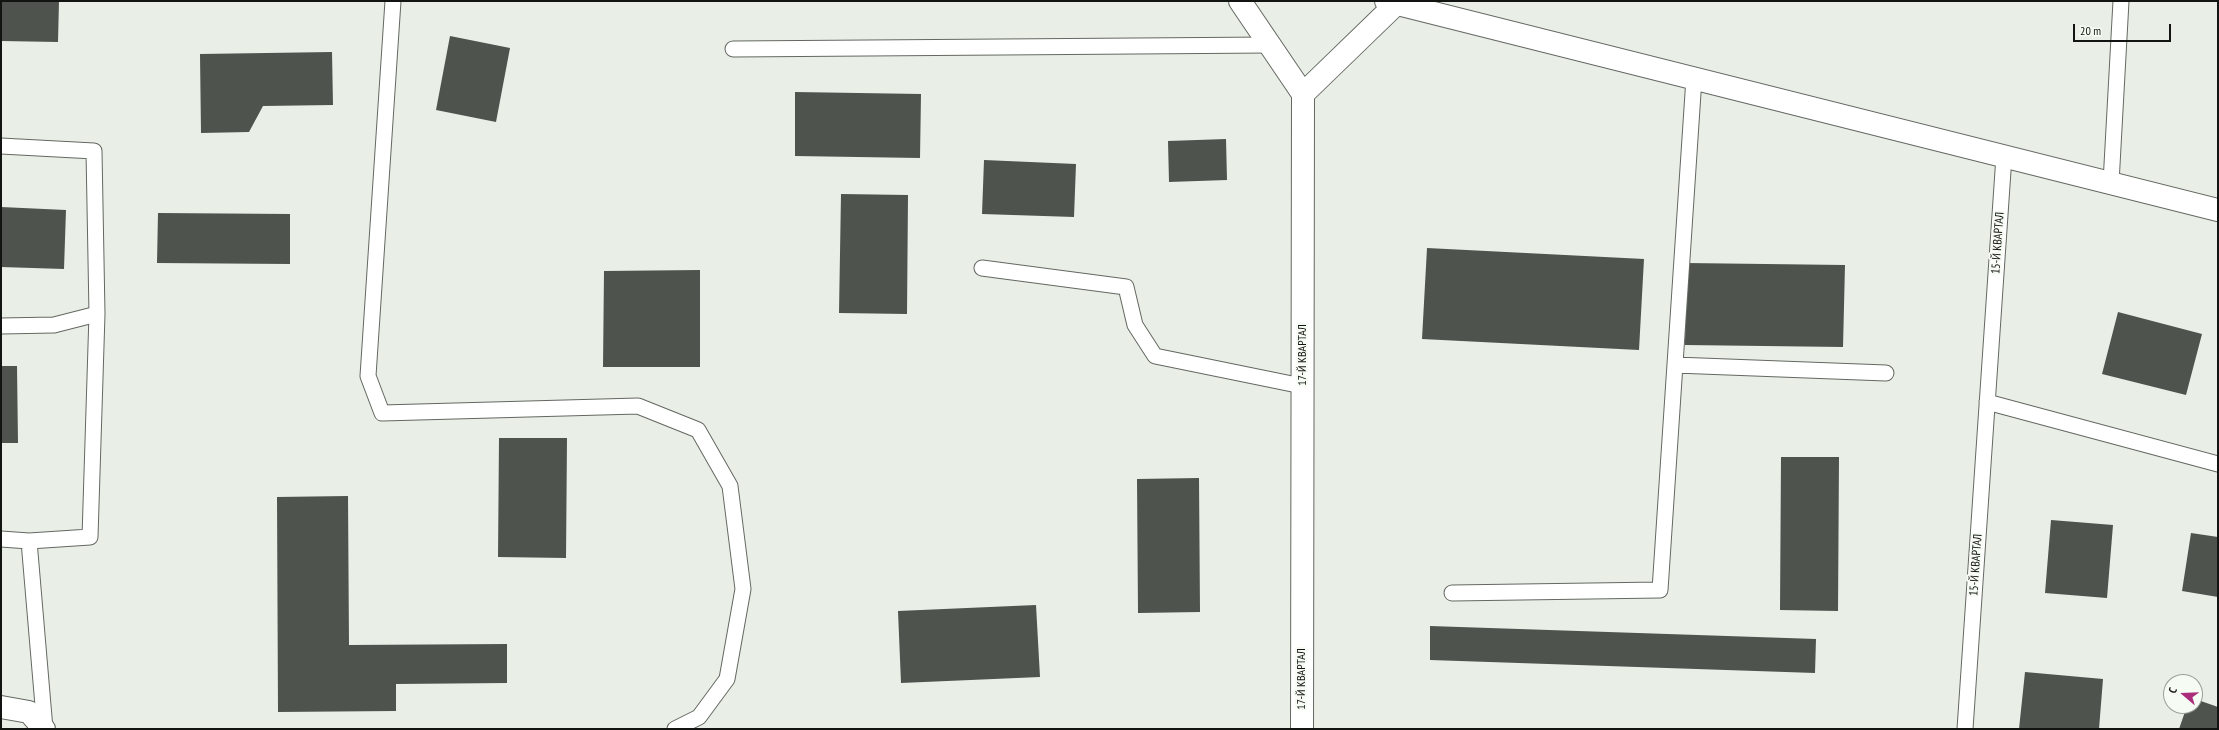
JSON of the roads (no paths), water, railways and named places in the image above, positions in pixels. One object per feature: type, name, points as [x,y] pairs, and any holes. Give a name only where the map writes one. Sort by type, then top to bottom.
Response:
[{"type":"street","points":[[1240,1],[1303,94],[1392,2],[2218,210]]},
{"type":"street","name":"17-Й КВАРТАЛ","points":[[1302,729],[1303,94]]},
{"type":"street","points":[[1,707],[29,712],[44,729]]},
{"type":"lane","points":[[394,1],[368,376],[382,413],[638,406],[698,430],[730,486],[743,589],[727,679],[699,717],[676,729]]},
{"type":"lane","points":[[2111,183],[2121,1]]},
{"type":"lane","points":[[733,48],[1270,45]]},
{"type":"lane","points":[[1452,593],[1660,590],[1694,78]]},
{"type":"lane","points":[[1,146],[94,151],[97,314],[90,537],[29,541],[1,539]]},
{"type":"lane","name":"15-Й КВАРТАЛ","points":[[1965,729],[2004,156]]},
{"type":"lane","points":[[982,268],[1126,287],[1135,325],[1155,356],[1302,386]]},
{"type":"lane","points":[[1,326],[54,324],[97,314]]},
{"type":"lane","points":[[1675,365],[1886,373]]},
{"type":"lane","points":[[1987,402],[2218,464]]},
{"type":"lane","points":[[29,541],[44,729]]}]
